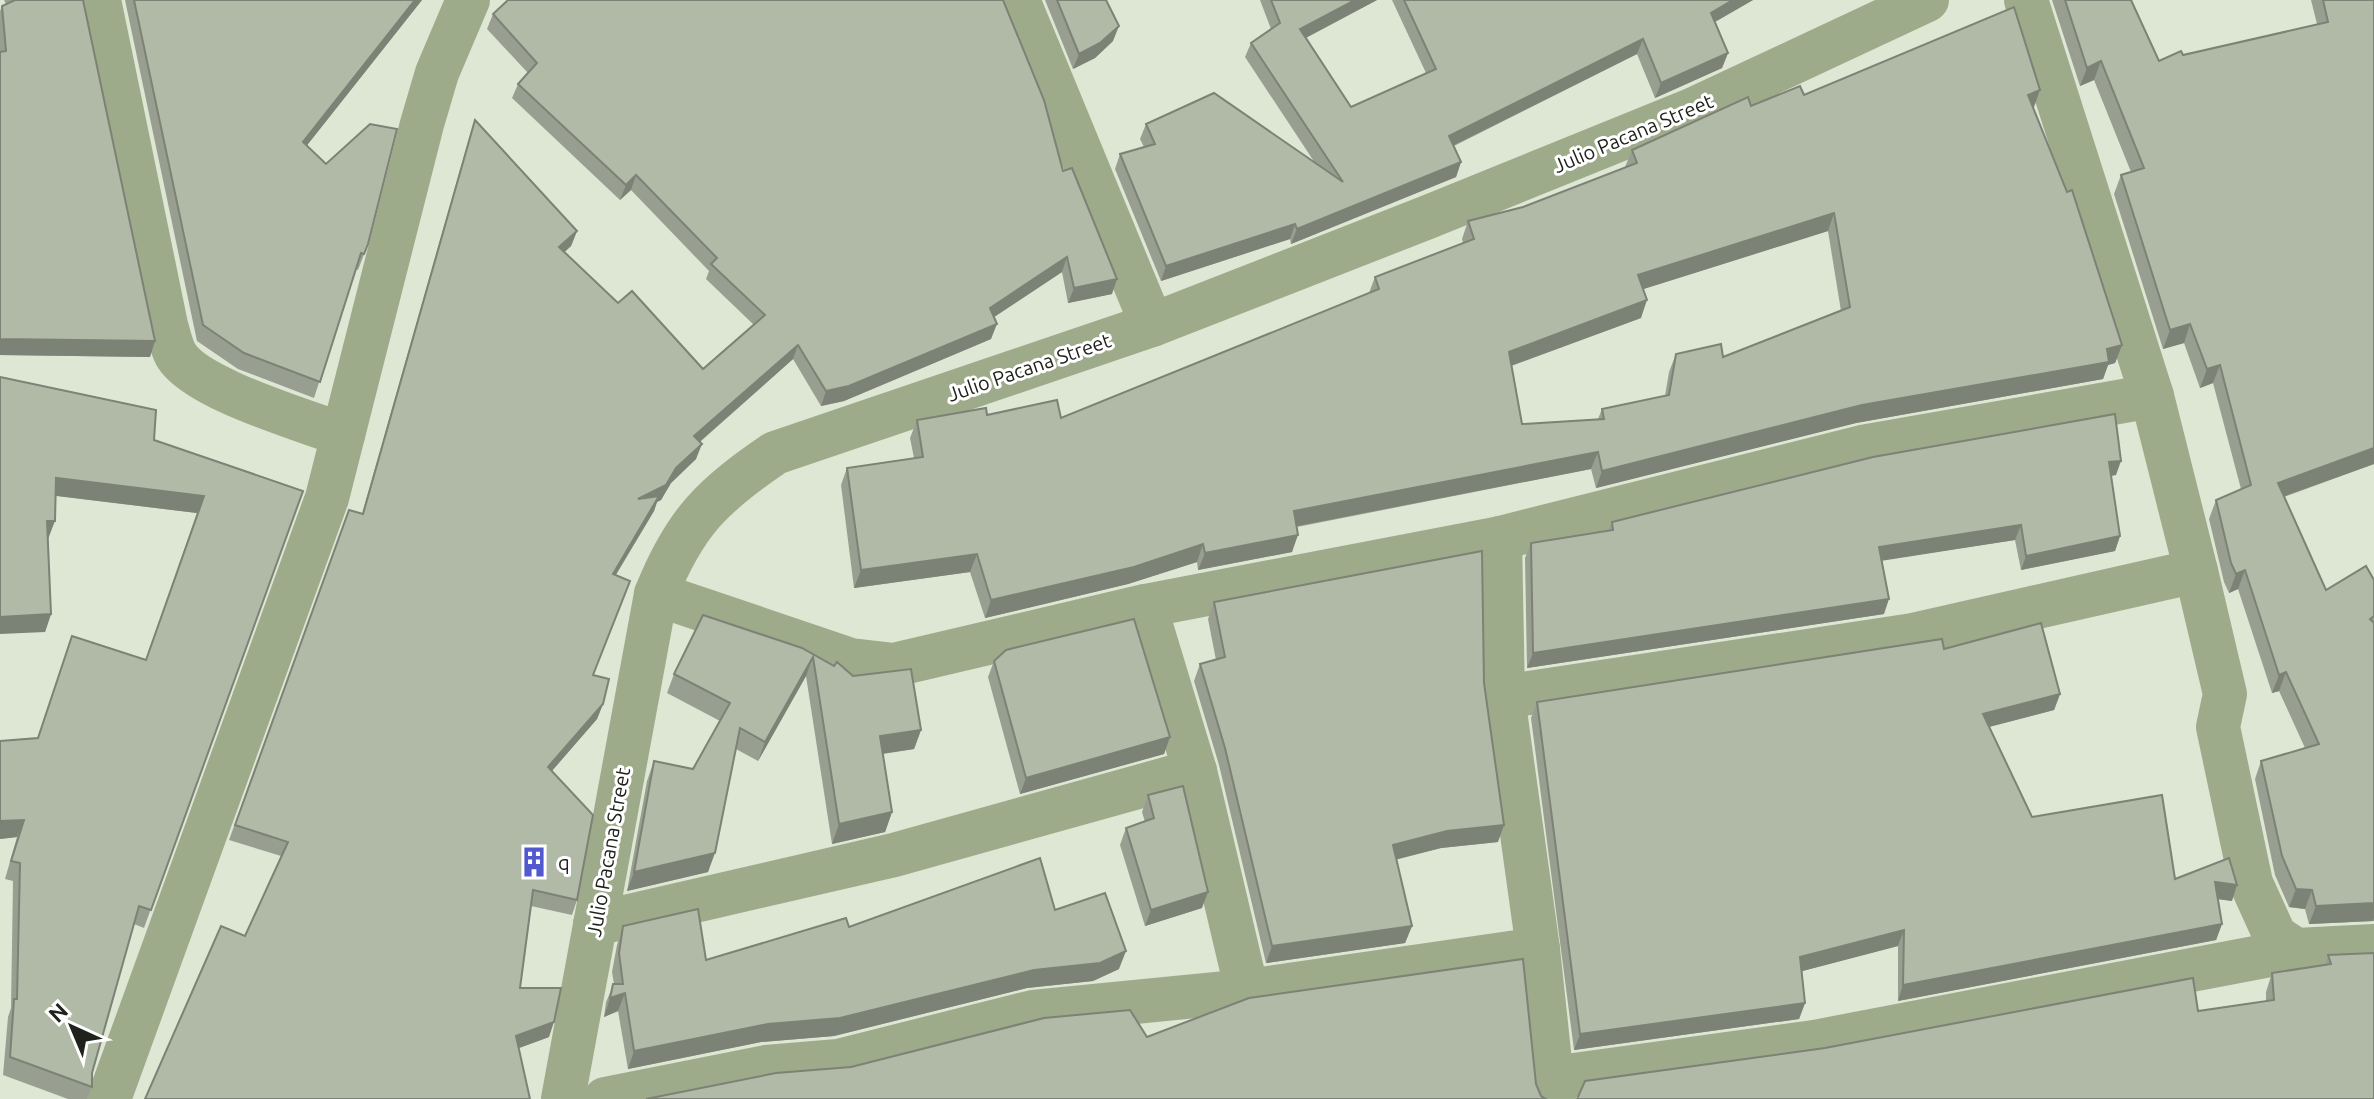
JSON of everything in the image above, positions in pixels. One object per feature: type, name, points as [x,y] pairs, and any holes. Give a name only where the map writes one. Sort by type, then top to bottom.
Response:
[{"type":"street","points":[[99,0],[166,325],[176,356],[194,374],[215,386],[343,435]]},
{"type":"street","points":[[109,1099],[327,498],[437,73],[468,0]]},
{"type":"street","points":[[1018,0],[1152,325]]},
{"type":"street","name":"Julio Pacana Street","points":[[563,1099],[583,1004],[656,594],[673,552],[698,514],[736,480],[775,453],[1152,325],[1692,110],[1927,0]]},
{"type":"street","points":[[2026,0],[2152,396],[2225,694],[2218,727],[2251,883],[2275,936],[2296,950]]},
{"type":"street","points":[[656,594],[851,660],[894,665],[1145,606],[1500,538],[1862,447],[2152,396]]},
{"type":"street","points":[[1500,538],[1503,697],[1538,949],[1553,1088],[1814,1042],[2296,950],[2374,946]]},
{"type":"street","points":[[1503,697],[1913,635],[2196,571]]},
{"type":"street","points":[[1145,606],[1195,771],[1247,991]]},
{"type":"street","points":[[595,924],[894,855],[1195,771]]},
{"type":"street","points":[[605,1099],[766,1067],[838,1061],[1033,1012],[1247,991],[1538,949]]},
{"type":"building","points":[[15,0],[83,0],[155,341],[0,339],[0,52],[6,51],[2,6]]},
{"type":"building","points":[[134,0],[415,0],[303,142],[326,164],[370,124],[397,129],[368,244],[364,254],[361,253],[320,382],[244,353],[203,325]]},
{"type":"building","points":[[508,0],[1003,0],[1044,100],[1063,171],[1072,168],[1117,279],[1074,288],[1067,257],[990,308],[997,324],[849,386],[826,391],[798,345],[694,436],[702,444],[676,468],[666,485],[638,499],[659,496],[613,574],[630,581],[593,675],[609,679],[603,704],[548,767],[593,815],[577,900],[533,890],[520,988],[561,988],[554,1022],[516,1036],[530,1099],[145,1099],[221,926],[245,936],[288,842],[235,825],[349,510],[363,514],[475,120],[577,231],[559,247],[618,303],[632,291],[703,369],[765,315],[711,264],[717,258],[636,175],[626,185],[518,84],[537,63],[493,14]]},
{"type":"building","points":[[1057,0],[1106,0],[1119,26],[1100,43],[1079,54]]},
{"type":"building","points":[[1271,0],[1355,0],[1300,29],[1351,107],[1436,69],[1404,0],[1733,0],[1711,13],[1728,53],[1661,83],[1643,39],[1449,136],[1461,162],[1297,229],[1295,224],[1166,266],[1120,154],[1155,144],[1146,124],[1214,93],[1343,182],[1251,43],[1280,23]]},
{"type":"building","points":[[2065,0],[2131,0],[2159,61],[2181,51],[2183,55],[2328,22],[2323,0],[2374,0],[2374,448],[2278,483],[2326,590],[2366,566],[2374,580],[2374,616],[2370,619],[2374,623],[2374,903],[2316,906],[2312,890],[2296,889],[2282,856],[2261,761],[2319,744],[2286,672],[2279,675],[2245,570],[2236,574],[2231,563],[2216,500],[2251,485],[2220,365],[2207,369],[2190,324],[2170,330],[2121,175],[2144,168],[2101,61],[2087,68]]},
{"type":"building","points":[[2014,7],[2040,90],[2028,95],[2067,192],[2072,190],[2122,345],[2107,349],[2109,362],[1862,405],[1602,471],[1598,452],[1294,511],[1298,535],[1205,553],[1203,544],[1134,567],[991,600],[977,554],[861,570],[847,468],[923,457],[917,420],[986,408],[987,415],[1057,400],[1061,418],[1379,289],[1375,277],[1474,239],[1468,221],[1523,207],[1637,163],[1632,150],[1748,97],[1751,106],[1800,86],[1804,95]],"holes":[[[1834,213],[1850,307],[1723,357],[1721,344],[1676,354],[1669,395],[1602,409],[1604,419],[1522,424],[1509,352],[1647,300],[1638,275]]]},
{"type":"building","points":[[0,377],[156,410],[154,440],[303,491],[151,910],[139,906],[92,1073],[92,1087],[10,1057],[14,999],[17,999],[20,863],[11,861],[24,820],[0,821],[0,741],[38,738],[72,636],[146,660],[204,496],[56,478],[55,521],[47,521],[51,614],[0,617]]},
{"type":"building","points":[[2115,414],[2121,461],[2109,462],[2120,536],[2026,556],[2021,525],[1879,547],[1889,599],[1533,653],[1531,543],[1613,530],[1612,522],[1873,457]]},
{"type":"building","points":[[1482,551],[1484,683],[1504,825],[1447,831],[1393,845],[1412,926],[1272,946],[1225,748],[1200,664],[1225,657],[1214,602]]},
{"type":"building","points":[[703,615],[802,648],[834,666],[837,662],[853,676],[911,669],[921,730],[880,736],[892,812],[839,824],[813,657],[765,742],[740,728],[715,853],[634,872],[654,761],[693,769],[730,703],[674,674]]},
{"type":"building","points":[[1134,619],[1170,737],[1026,778],[994,661],[1006,650]]},
{"type":"building","points":[[2041,623],[2060,694],[1983,714],[2032,817],[2162,795],[2175,879],[2229,858],[2237,885],[2215,882],[2222,924],[1903,985],[1904,930],[1800,957],[1805,1003],[1580,1034],[1537,702],[1942,639],[1944,649]]},
{"type":"building","points":[[1183,786],[1208,892],[1151,910],[1126,828],[1154,818],[1148,795]]},
{"type":"building","points":[[1040,858],[1055,910],[1105,893],[1126,951],[1100,963],[1034,970],[840,1018],[768,1024],[634,1051],[625,993],[610,998],[613,984],[623,984],[619,953],[623,926],[698,909],[706,960],[846,918],[849,927]]},
{"type":"building","points":[[2374,953],[2374,1099],[1577,1099],[1585,1081],[1825,1048],[2193,978],[2198,1011],[2274,1000],[2272,973],[2331,964],[2328,955]]},
{"type":"building","points":[[1523,959],[1536,1084],[1541,1096],[1546,1099],[646,1099],[776,1073],[851,1067],[1044,1018],[1130,1010],[1147,1037],[1249,998]]},
{"type":"place","name":"q","points":[[534,862]]}]
